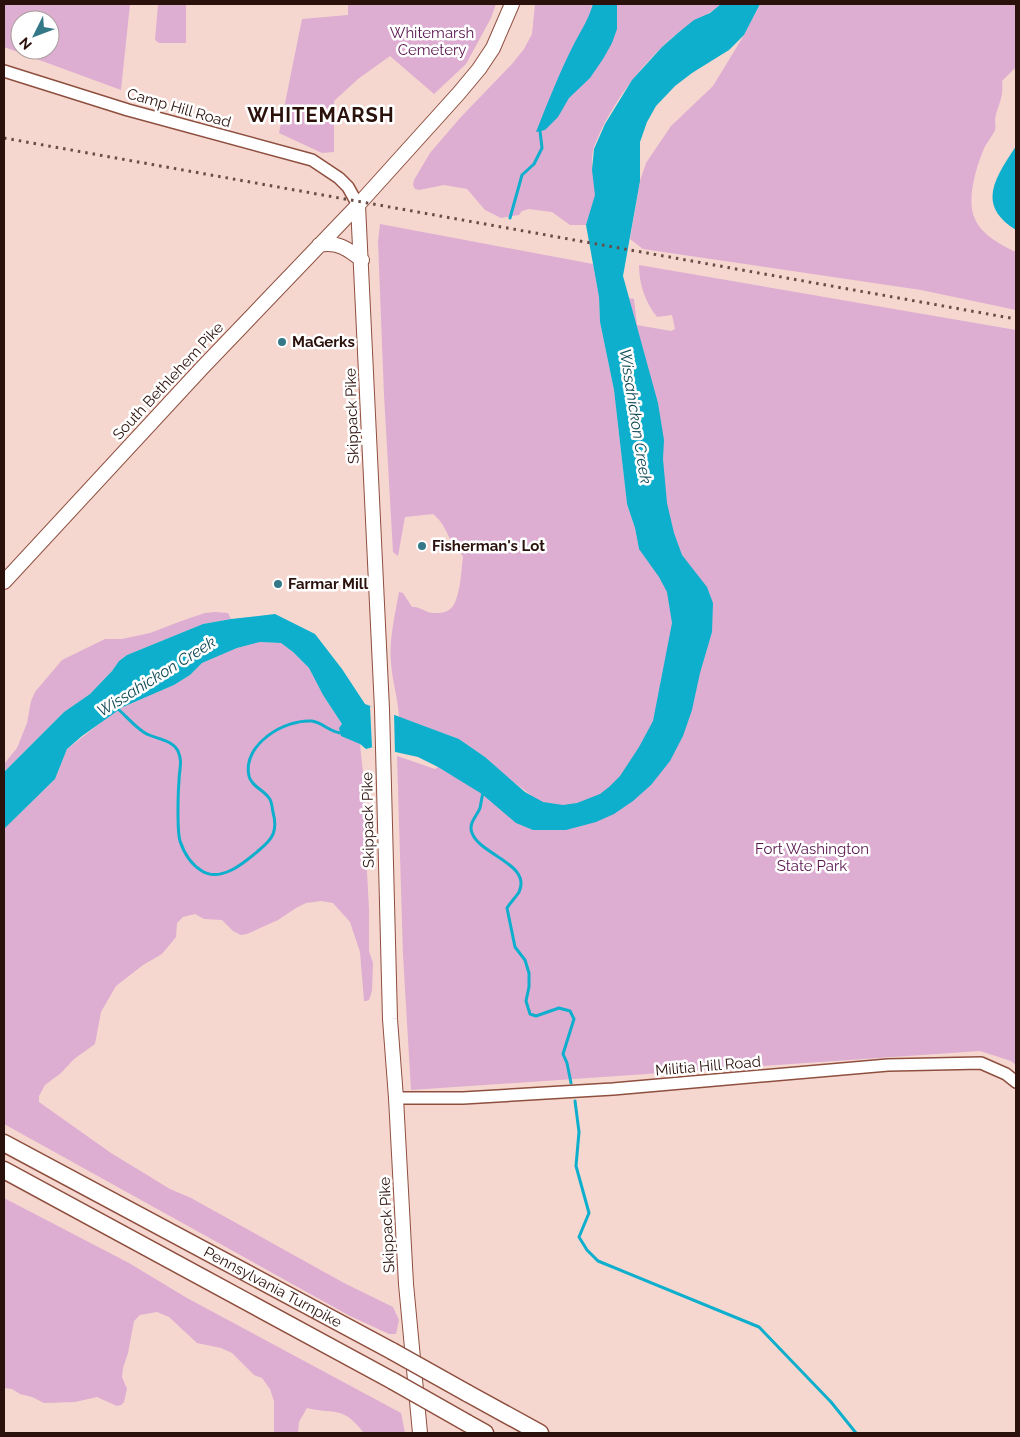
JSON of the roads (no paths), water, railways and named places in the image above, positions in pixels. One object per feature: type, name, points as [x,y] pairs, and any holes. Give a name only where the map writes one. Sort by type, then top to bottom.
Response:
[{"type":"highway","name":"Pennsylvania Turnpike","points":[[4,1143],[392,1351],[540,1433]]},
{"type":"highway","name":"Pennsylvania Turnpike","points":[[4,1170],[485,1433]]},
{"type":"main road","name":"South Bethlehem Pike","points":[[4,582],[319,244],[358,205],[479,70],[493,48],[512,4]]},
{"type":"main road","name":"Skippack Pike","points":[[358,205],[382,709],[390,1019],[406,1284],[420,1433]]},
{"type":"main road","points":[[319,244],[329,242],[338,244],[362,260]]},
{"type":"street","name":"Camp Hill Road","points":[[4,71],[128,110],[312,160],[339,178],[348,187],[358,205]]},
{"type":"street","name":"Militia Hill Road","points":[[396,1098],[463,1098],[613,1089],[888,1065],[981,1063],[1006,1074],[1016,1082]]},
{"type":"water","points":[[593,4],[617,4],[617,29],[612,43],[590,78],[569,98],[558,117],[545,130],[536,132],[559,75]]},
{"type":"water","name":"Wissahickon Creek","points":[[721,4],[760,4],[744,35],[729,50],[675,86],[656,106],[647,122],[640,142],[640,181],[623,276],[658,403],[664,440],[663,459],[667,503],[674,533],[682,555],[707,587],[713,603],[712,632],[692,710],[683,736],[670,761],[651,785],[614,814],[596,822],[566,830],[533,830],[516,823],[482,794],[418,757],[373,747],[366,749],[360,744],[341,736],[339,728],[342,724],[323,695],[309,668],[281,643],[260,642],[237,648],[202,663],[190,675],[174,685],[123,707],[82,736],[67,749],[55,779],[4,829],[4,772],[64,712],[90,694],[119,661],[127,655],[203,624],[275,614],[315,634],[342,669],[365,704],[459,739],[485,757],[525,792],[543,802],[563,805],[577,803],[600,794],[620,776],[653,721],[672,623],[667,592],[639,549],[635,528],[627,504],[614,390],[600,322],[599,297],[586,225],[595,195],[592,170],[594,149],[605,124],[632,80],[662,47],[679,32],[694,20],[710,13]]},
{"type":"water","points":[[1016,146],[1016,230],[1003,220],[996,211],[993,201],[993,190],[996,180]]},
{"type":"waterway","points":[[510,218],[522,175],[534,164],[542,148],[541,128]]},
{"type":"waterway","name":"Wissahickon Creek","points":[[117,708],[141,731],[172,744],[178,751],[181,762],[178,812],[180,841],[192,862],[202,871],[209,874],[225,873],[232,870],[263,847],[273,834],[275,824],[271,801],[267,795],[252,783],[249,776],[252,754],[258,744],[278,729],[289,724],[301,722],[316,722],[338,733],[343,733]]},
{"type":"waterway","points":[[483,792],[480,808],[471,826],[472,833],[477,841],[512,867],[518,874],[521,882],[519,892],[507,908],[515,947],[525,960],[529,973],[526,1001],[530,1014],[536,1016],[559,1008],[570,1011],[574,1019],[563,1054],[571,1083]]},
{"type":"waterway","points":[[575,1101],[579,1132],[576,1166],[589,1213],[579,1237],[587,1250],[598,1261],[759,1327],[831,1402],[856,1433]]},
{"type":"railway","points":[[4,138],[1016,319]]},
{"type":"place","name":"MaGerks","points":[[282,342]]},
{"type":"place","name":"Fisherman's Lot","points":[[422,546]]},
{"type":"place","name":"Farmar Mill","points":[[278,584]]},
{"type":"district","name":"WHITEMARSH","points":[[321,115]]},
{"type":"park label","name":"Whitemarsh Cemetery","points":[[432,42]]},
{"type":"park label","name":"Fort Washington State Park","points":[[812,858]]}]
